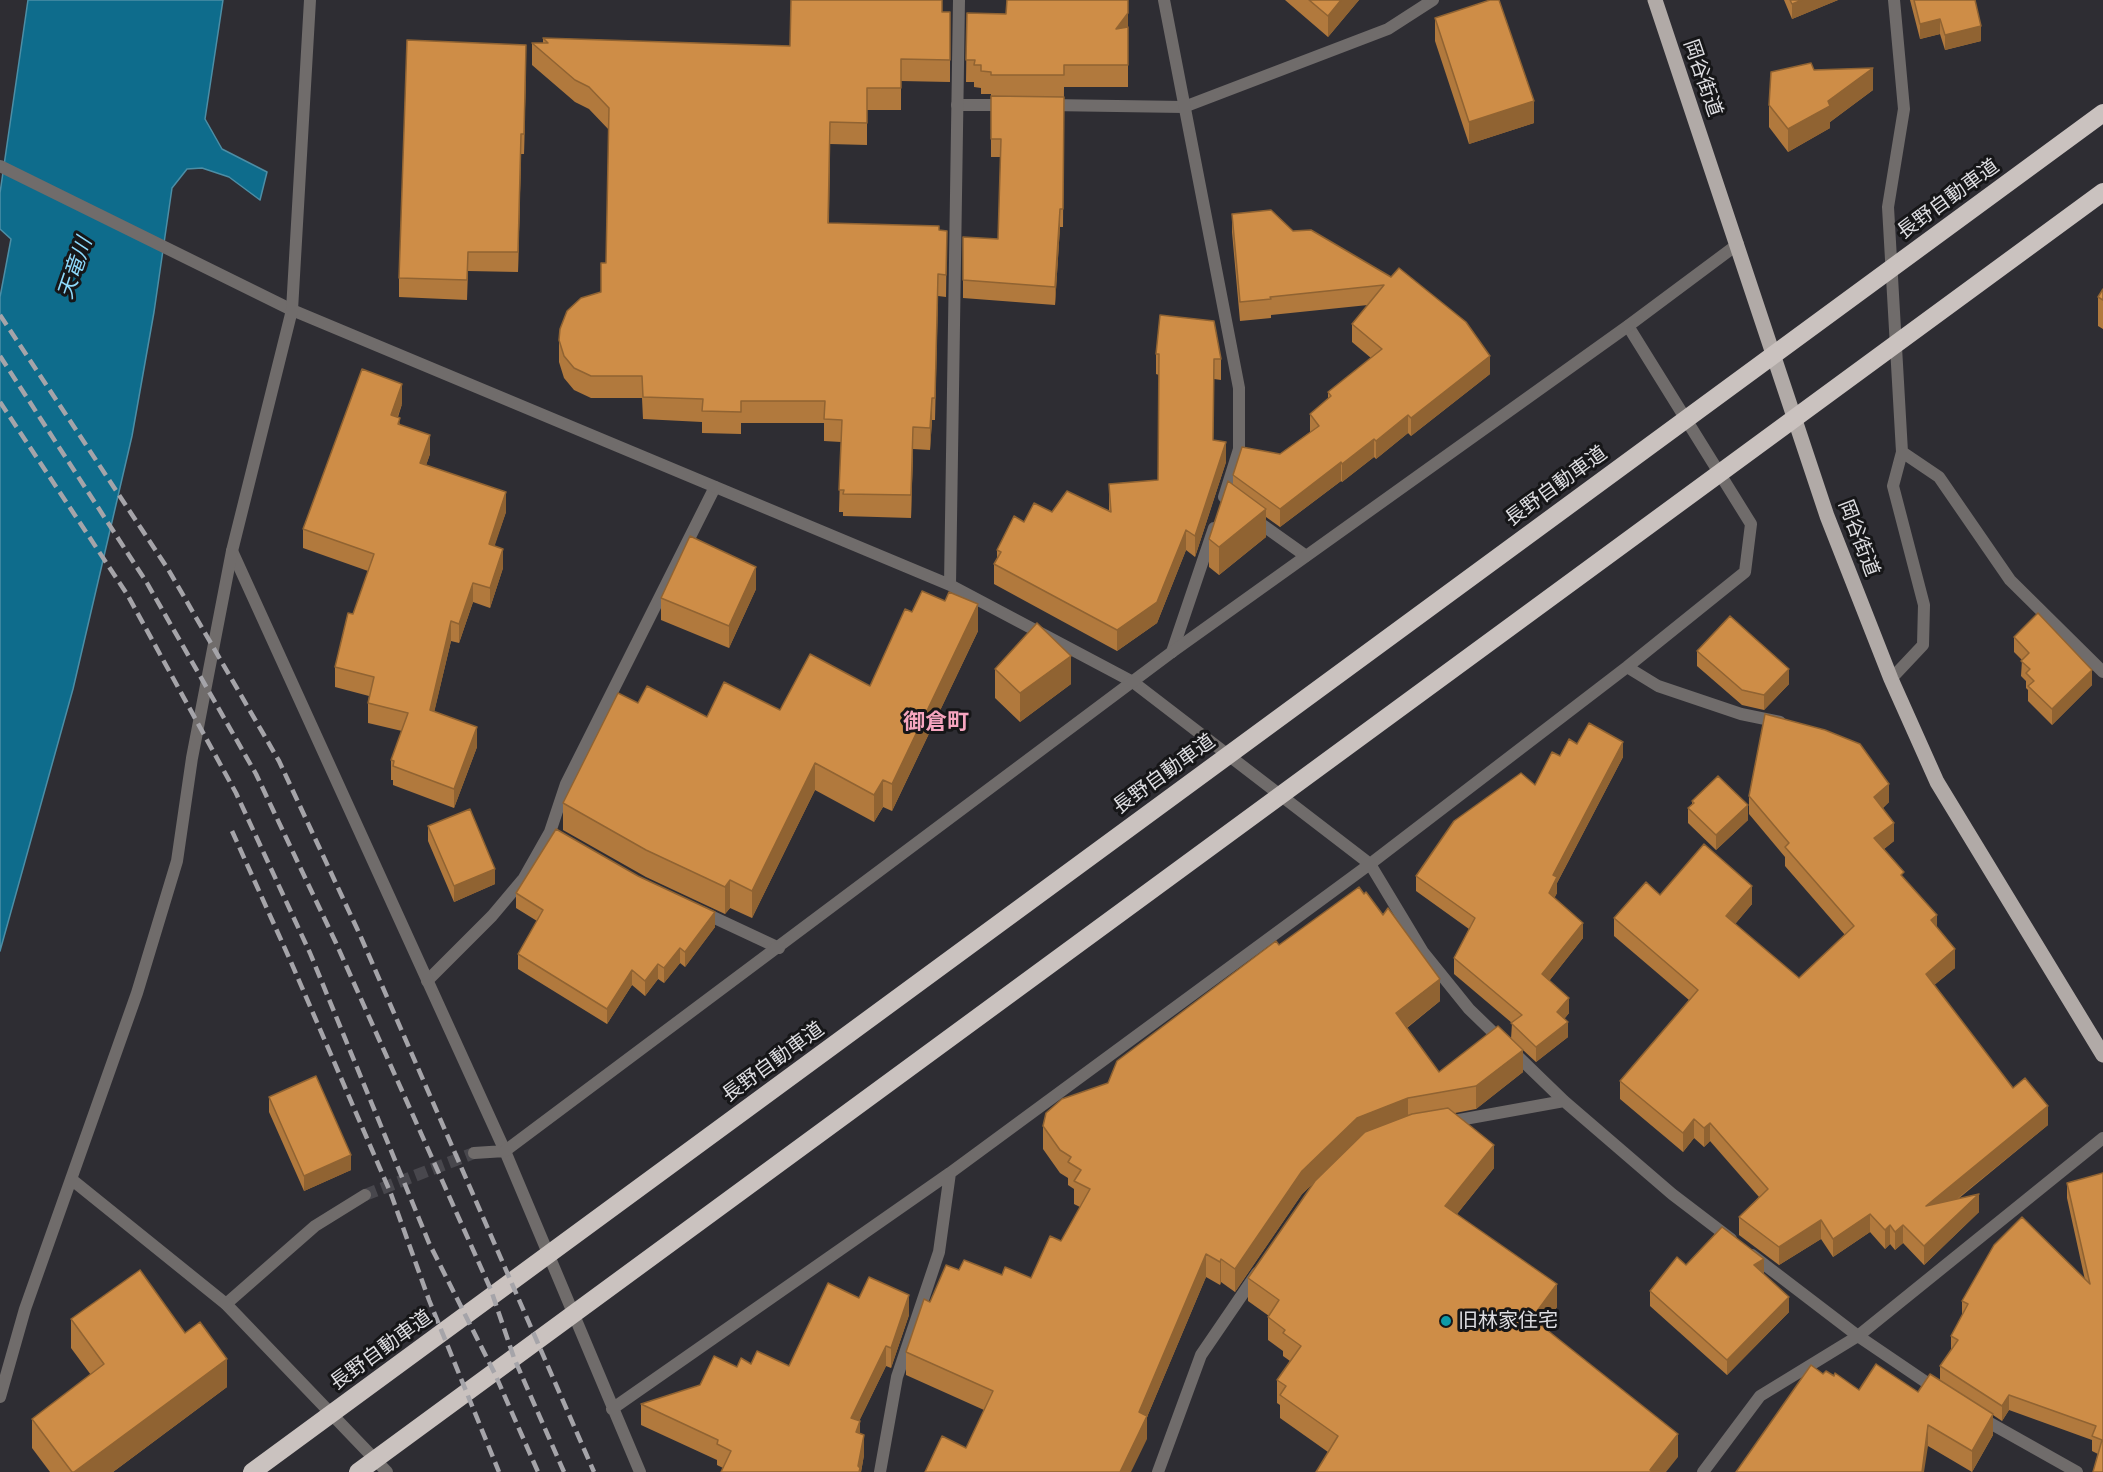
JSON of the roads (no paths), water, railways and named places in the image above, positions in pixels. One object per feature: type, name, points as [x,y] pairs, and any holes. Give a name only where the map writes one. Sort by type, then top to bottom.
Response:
[{"type":"highway","name":"長野自動車道","points":[[252,1472],[2103,113]]},
{"type":"highway","points":[[358,1472],[2103,192]]},
{"type":"main road","name":"岡谷街道","points":[[1654,0],[1738,243],[1827,516],[1891,679],[1937,782],[2103,1055]]},
{"type":"street","points":[[0,1397],[25,1310],[137,993],[177,861],[192,758],[232,551],[292,310],[310,0]]},
{"type":"street","points":[[950,585],[959,0]]},
{"type":"street","points":[[1164,0],[1239,388],[1239,450],[1227,507],[1172,652]]},
{"type":"street","points":[[1041,105],[1185,106],[1388,29],[1433,0]]},
{"type":"street","points":[[1891,679],[1923,645],[1924,605],[1893,486],[1902,452],[1888,207],[1904,109],[1894,0]]},
{"type":"street","points":[[957,105],[1017,105]]},
{"type":"street","points":[[0,166],[292,310],[950,585],[1133,682],[1370,864],[1423,952],[1469,1009],[1564,1101],[1672,1194],[1858,1336],[1950,1398]]},
{"type":"street","points":[[474,1153],[506,1151],[1172,652],[1628,326],[1738,243]]},
{"type":"street","points":[[612,1409],[950,1173],[1370,864],[1627,667],[1745,572],[1751,524],[1628,326]]},
{"type":"street","points":[[1902,452],[1939,477],[2010,580],[2103,672]]},
{"type":"street","points":[[427,981],[492,916],[524,878],[555,835],[566,784],[715,487]]},
{"type":"street","points":[[1227,507],[1306,556]]},
{"type":"street","points":[[232,551],[506,1151],[640,1472]]},
{"type":"street","points":[[1627,667],[1658,686],[1741,714],[1787,723]]},
{"type":"street","points":[[695,908],[779,948]]},
{"type":"street","points":[[1432,1125],[1564,1101]]},
{"type":"street","points":[[1703,1472],[1760,1396],[1858,1336],[2103,1138]]},
{"type":"street","points":[[880,1472],[897,1377],[939,1252],[950,1173]]},
{"type":"street","points":[[71,1179],[225,1304],[387,1472]]},
{"type":"street","points":[[225,1304],[315,1226],[365,1195]]},
{"type":"street","points":[[1158,1472],[1201,1355],[1262,1267]]},
{"type":"street","points":[[1969,1410],[2077,1472]]},
{"type":"water","name":"天竜川","points":[[28,0],[223,0],[205,119],[222,149],[267,172],[260,200],[229,177],[202,168],[187,169],[172,188],[154,312],[132,436],[73,689],[0,951],[0,297],[11,239],[0,229],[0,193]]},
{"type":"tunnel","points":[[365,1195],[474,1153]]},
{"type":"railway","points":[[0,315],[168,569],[279,761],[360,935],[594,1472]]},
{"type":"railway","points":[[0,356],[147,583],[256,774],[336,943],[491,1290],[514,1358],[564,1472]]},
{"type":"railway","points":[[0,402],[127,594],[236,793],[310,953],[429,1243],[495,1374],[538,1472]]},
{"type":"railway","points":[[232,831],[391,1194],[429,1300],[499,1472]]},
{"type":"place","name":"旧林家住宅","points":[[1446,1321]]},
{"type":"district","name":"御倉町","points":[[936,722]]}]
